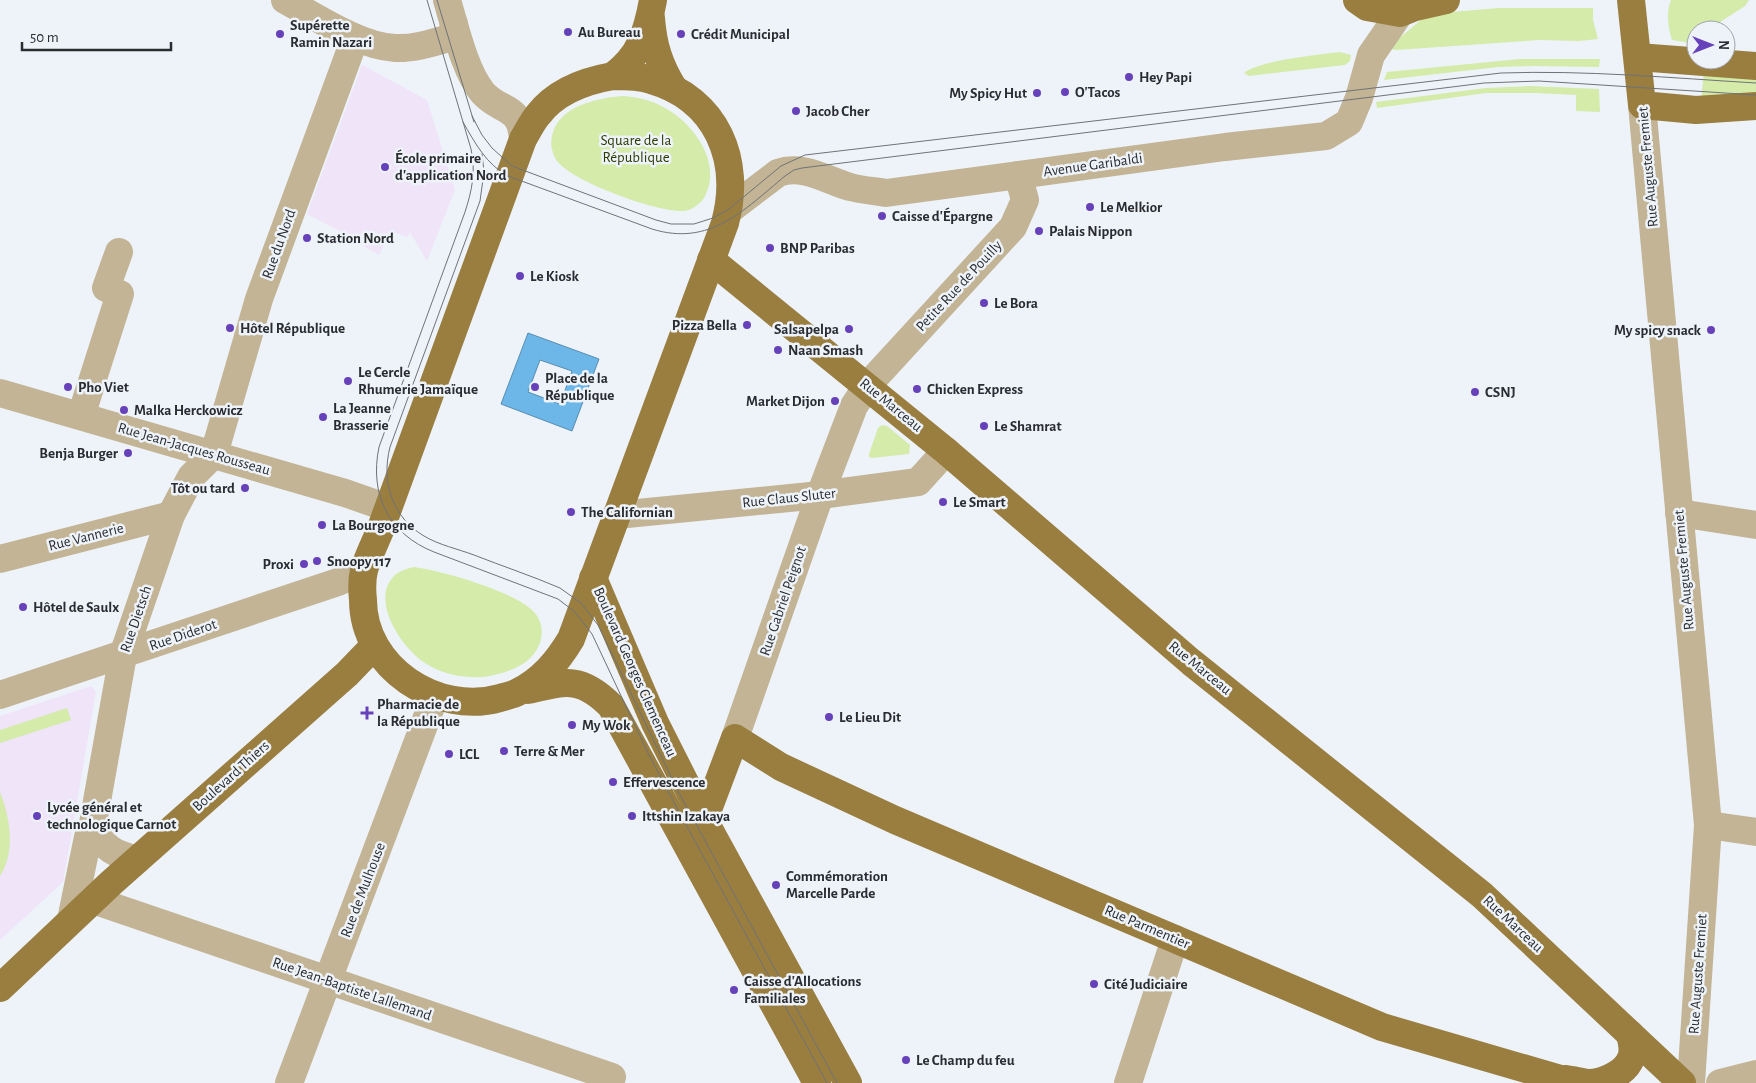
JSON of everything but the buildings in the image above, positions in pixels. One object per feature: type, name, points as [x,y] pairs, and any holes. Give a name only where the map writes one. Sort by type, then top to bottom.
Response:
[{"type":"main road","points":[[1357,0],[1367,7],[1410,7],[1446,0]]},
{"type":"main road","name":"Rue Auguste Fremiet","points":[[1631,0],[1642,104]]},
{"type":"main road","points":[[613,76],[626,66],[638,51],[652,7]]},
{"type":"main road","points":[[652,7],[653,40],[662,71],[674,89]]},
{"type":"main road","points":[[1638,57],[1756,66]]},
{"type":"main road","points":[[613,76],[632,76],[651,80],[674,89],[703,111],[724,144],[730,163],[731,182],[728,211],[571,639],[558,660],[541,678],[517,693],[489,701],[464,702],[435,696],[417,688],[396,672],[374,646],[366,623],[362,602],[364,570],[523,139],[538,115],[555,98],[569,89],[590,80],[613,76]]},
{"type":"main road","points":[[1642,104],[1696,110],[1756,106]]},
{"type":"main road","name":"Rue Marceau","points":[[711,260],[946,451],[1191,662],[1482,895],[1682,1083]]},
{"type":"main road","name":"Boulevard Georges Clemenceau","points":[[593,578],[655,723],[704,820],[848,1083]]},
{"type":"main road","name":"Boulevard Thiers","points":[[0,988],[137,860],[347,674],[374,646]]},
{"type":"main road","name":"Boulevard Georges Clemenceau","points":[[517,693],[567,682],[591,690],[600,695],[611,706],[817,1083]]},
{"type":"main road","name":"Rue Parmentier","points":[[735,738],[781,767],[895,820],[1382,1027],[1569,1081],[1590,1083],[1618,1074],[1628,1064],[1632,1057],[1630,1034]]},
{"type":"main road","name":"Rue Gabriel Peignot","points":[[704,820],[735,738]]},
{"type":"street","points":[[285,0],[355,38],[390,48],[424,46],[449,38],[453,31],[451,12]]},
{"type":"street","name":"Avenue Garibaldi","points":[[728,211],[778,173],[785,171],[800,170],[848,186],[886,193],[1225,147],[1326,136],[1349,122],[1371,55],[1410,7]]},
{"type":"street","points":[[451,12],[474,80],[488,97],[517,117],[520,122],[523,139]]},
{"type":"street","name":"Rue du Nord","points":[[214,454],[259,299],[355,38]]},
{"type":"street","name":"Rue Auguste Fremiet","points":[[1642,104],[1708,826],[1691,1083]]},
{"type":"street","name":"Petite Rue de Pouilly","points":[[868,386],[1013,227],[1025,200],[1018,175]]},
{"type":"street","points":[[81,416],[120,294],[106,288],[119,252]]},
{"type":"street","name":"Rue Gabriel Peignot","points":[[735,738],[820,495],[854,406],[868,386]]},
{"type":"street","name":"Rue Jean-Jacques Rousseau","points":[[0,392],[352,495],[388,508]]},
{"type":"street","name":"Rue Claus Sluter","points":[[617,515],[820,495],[918,482],[946,451]]},
{"type":"street","name":"Rue Dietsch","points":[[71,920],[88,837],[92,829],[123,655],[172,515],[191,477],[214,454]]},
{"type":"street","points":[[1679,513],[1756,525]]},
{"type":"street","name":"Rue Vannerie","points":[[0,559],[172,515]]},
{"type":"street","name":"Rue Diderot","points":[[0,695],[350,578],[364,570]]},
{"type":"street","name":"Rue de Mulhouse","points":[[289,1083],[435,696]]},
{"type":"street","points":[[1708,826],[1756,832]]},
{"type":"street","points":[[92,829],[102,843],[114,853],[137,860]]},
{"type":"street","name":"Rue Jean-Baptiste Lallemand","points":[[93,900],[611,1080]]},
{"type":"street","points":[[1128,1083],[1175,939]]},
{"type":"street","points":[[1720,1083],[1756,1074]]},
{"type":"shaded area","name":"École primaire d'application Nord","points":[[362,65],[427,100],[455,190],[427,261],[410,232],[407,237],[391,231],[379,255],[351,239],[351,237],[307,214]]},
{"type":"shaded area","name":"Lycée général et technologique Carnot","points":[[91,686],[96,692],[63,882],[0,940],[0,716]]},
{"type":"green space","points":[[1671,0],[1749,0],[1745,6],[1723,20],[1686,20],[1686,42],[1672,40],[1669,30],[1668,9]]},
{"type":"green space","points":[[1499,8],[1593,8],[1593,20],[1598,39],[1579,41],[1540,40],[1390,49],[1390,46],[1422,19],[1451,12]]},
{"type":"green space","points":[[1340,52],[1351,55],[1350,61],[1345,65],[1249,76],[1244,73],[1252,68],[1276,61]]},
{"type":"green space","points":[[1520,59],[1600,59],[1599,67],[1498,67],[1384,80],[1387,72]]},
{"type":"green space","points":[[1704,70],[1756,74],[1756,100],[1701,103]]},
{"type":"green space","points":[[1529,86],[1599,89],[1600,112],[1576,111],[1576,95],[1535,93],[1486,93],[1377,108],[1376,102],[1486,88]]},
{"type":"green space","name":"Square de la République","points":[[623,96],[649,101],[674,114],[685,123],[702,145],[708,158],[709,185],[704,198],[695,207],[686,211],[670,210],[635,201],[580,178],[557,161],[551,146],[551,139],[562,117],[580,105]]},
{"type":"green space","points":[[882,425],[887,426],[910,445],[909,454],[869,457],[878,428]]},
{"type":"green space","points":[[414,567],[477,583],[524,604],[537,616],[542,631],[539,646],[532,657],[513,669],[483,677],[451,674],[436,669],[422,661],[405,645],[391,622],[385,597],[387,586],[394,576],[403,570]]},
{"type":"green space","points":[[67,708],[71,720],[0,743],[0,730]]},
{"type":"green space","points":[[0,792],[9,823],[10,845],[5,866],[0,876]]},
{"type":"water","points":[[528,333],[599,359],[572,431],[501,404]],"holes":[[[540,360],[572,371],[560,404],[528,392]]]},
{"type":"tram line","points":[[427,0],[471,149],[472,181],[465,212],[379,447],[377,481],[380,497],[394,524],[418,544],[434,552],[558,599],[575,612],[592,634],[647,751],[671,797],[827,1083]]},
{"type":"tram line","points":[[437,0],[474,122]]},
{"type":"tram line","points":[[472,116],[482,135],[492,148],[512,166],[656,220],[671,224],[694,224],[713,218],[729,209],[781,166],[805,155],[1501,73],[1597,74],[1756,83]]},
{"type":"tram line","points":[[463,122],[487,159],[508,176],[652,229],[673,233],[691,233],[709,229],[725,222],[755,201],[785,176],[794,170],[802,168],[1484,83],[1539,81],[1756,95]]},
{"type":"tram line","points":[[482,154],[484,172],[480,201],[390,447],[387,473],[388,486],[392,498],[404,519],[424,536],[560,588],[581,603],[598,625],[678,791],[837,1083]]},
{"type":"place","name":"Au Bureau","points":[[568,32]]},
{"type":"place","name":"Supérette Ramin Nazari","points":[[280,34]]},
{"type":"place","name":"Crédit Municipal","points":[[681,34]]},
{"type":"place","name":"Hey Papi","points":[[1129,77]]},
{"type":"place","name":"O'Tacos","points":[[1065,92]]},
{"type":"place","name":"My Spicy Hut","points":[[1037,93]]},
{"type":"place","name":"Jacob Cher","points":[[796,111]]},
{"type":"place","name":"École primaire d'application Nord","points":[[385,167]]},
{"type":"place","name":"Le Melkior","points":[[1090,207]]},
{"type":"place","name":"Caisse d'Épargne","points":[[882,216]]},
{"type":"place","name":"Palais Nippon","points":[[1039,231]]},
{"type":"place","name":"Station Nord","points":[[307,238]]},
{"type":"place","name":"BNP Paribas","points":[[770,248]]},
{"type":"place","name":"Le Kiosk","points":[[520,276]]},
{"type":"place","name":"Le Bora","points":[[984,303]]},
{"type":"place","name":"Pizza Bella","points":[[747,325]]},
{"type":"place","name":"Hôtel République","points":[[230,328]]},
{"type":"place","name":"Salsapelpa","points":[[849,329]]},
{"type":"place","name":"My spicy snack","points":[[1711,330]]},
{"type":"place","name":"Naan Smash","points":[[778,350]]},
{"type":"place","name":"Le Cercle Rhumerie Jamaïque","points":[[348,381]]},
{"type":"place","name":"Pho Viet","points":[[68,387]]},
{"type":"place","name":"Place de la République","points":[[535,387]]},
{"type":"place","name":"Chicken Express","points":[[917,389]]},
{"type":"place","name":"CSNJ","points":[[1475,392]]},
{"type":"place","name":"Market Dijon","points":[[835,401]]},
{"type":"place","name":"Malka Herckowicz","points":[[124,410]]},
{"type":"place","name":"La Jeanne Brasserie","points":[[323,417]]},
{"type":"place","name":"Le Shamrat","points":[[984,426]]},
{"type":"place","name":"Benja Burger","points":[[128,453]]},
{"type":"place","name":"Tôt ou tard","points":[[245,488]]},
{"type":"place","name":"Le Smart","points":[[943,502]]},
{"type":"place","name":"The Californian","points":[[571,512]]},
{"type":"place","name":"La Bourgogne","points":[[322,525]]},
{"type":"place","name":"Snoopy 117","points":[[317,561]]},
{"type":"place","name":"Proxi","points":[[304,564]]},
{"type":"place","name":"Hôtel de Saulx","points":[[23,607]]},
{"type":"place","name":"Pharmacie de la République","points":[[367,713]]},
{"type":"place","name":"Le Lieu Dit","points":[[829,717]]},
{"type":"place","name":"My Wok","points":[[572,725]]},
{"type":"place","name":"Terre & Mer","points":[[504,751]]},
{"type":"place","name":"LCL","points":[[449,754]]},
{"type":"place","name":"Effervescence","points":[[613,782]]},
{"type":"place","name":"Lycée général et technologique Carnot","points":[[37,816]]},
{"type":"place","name":"Ittshin Izakaya","points":[[632,816]]},
{"type":"place","name":"Commémoration Marcelle Parde","points":[[776,885]]},
{"type":"place","name":"Cité Judiciaire","points":[[1094,984]]},
{"type":"place","name":"Caisse d'Allocations Familiales","points":[[734,990]]},
{"type":"place","name":"Le Champ du feu","points":[[906,1060]]}]
